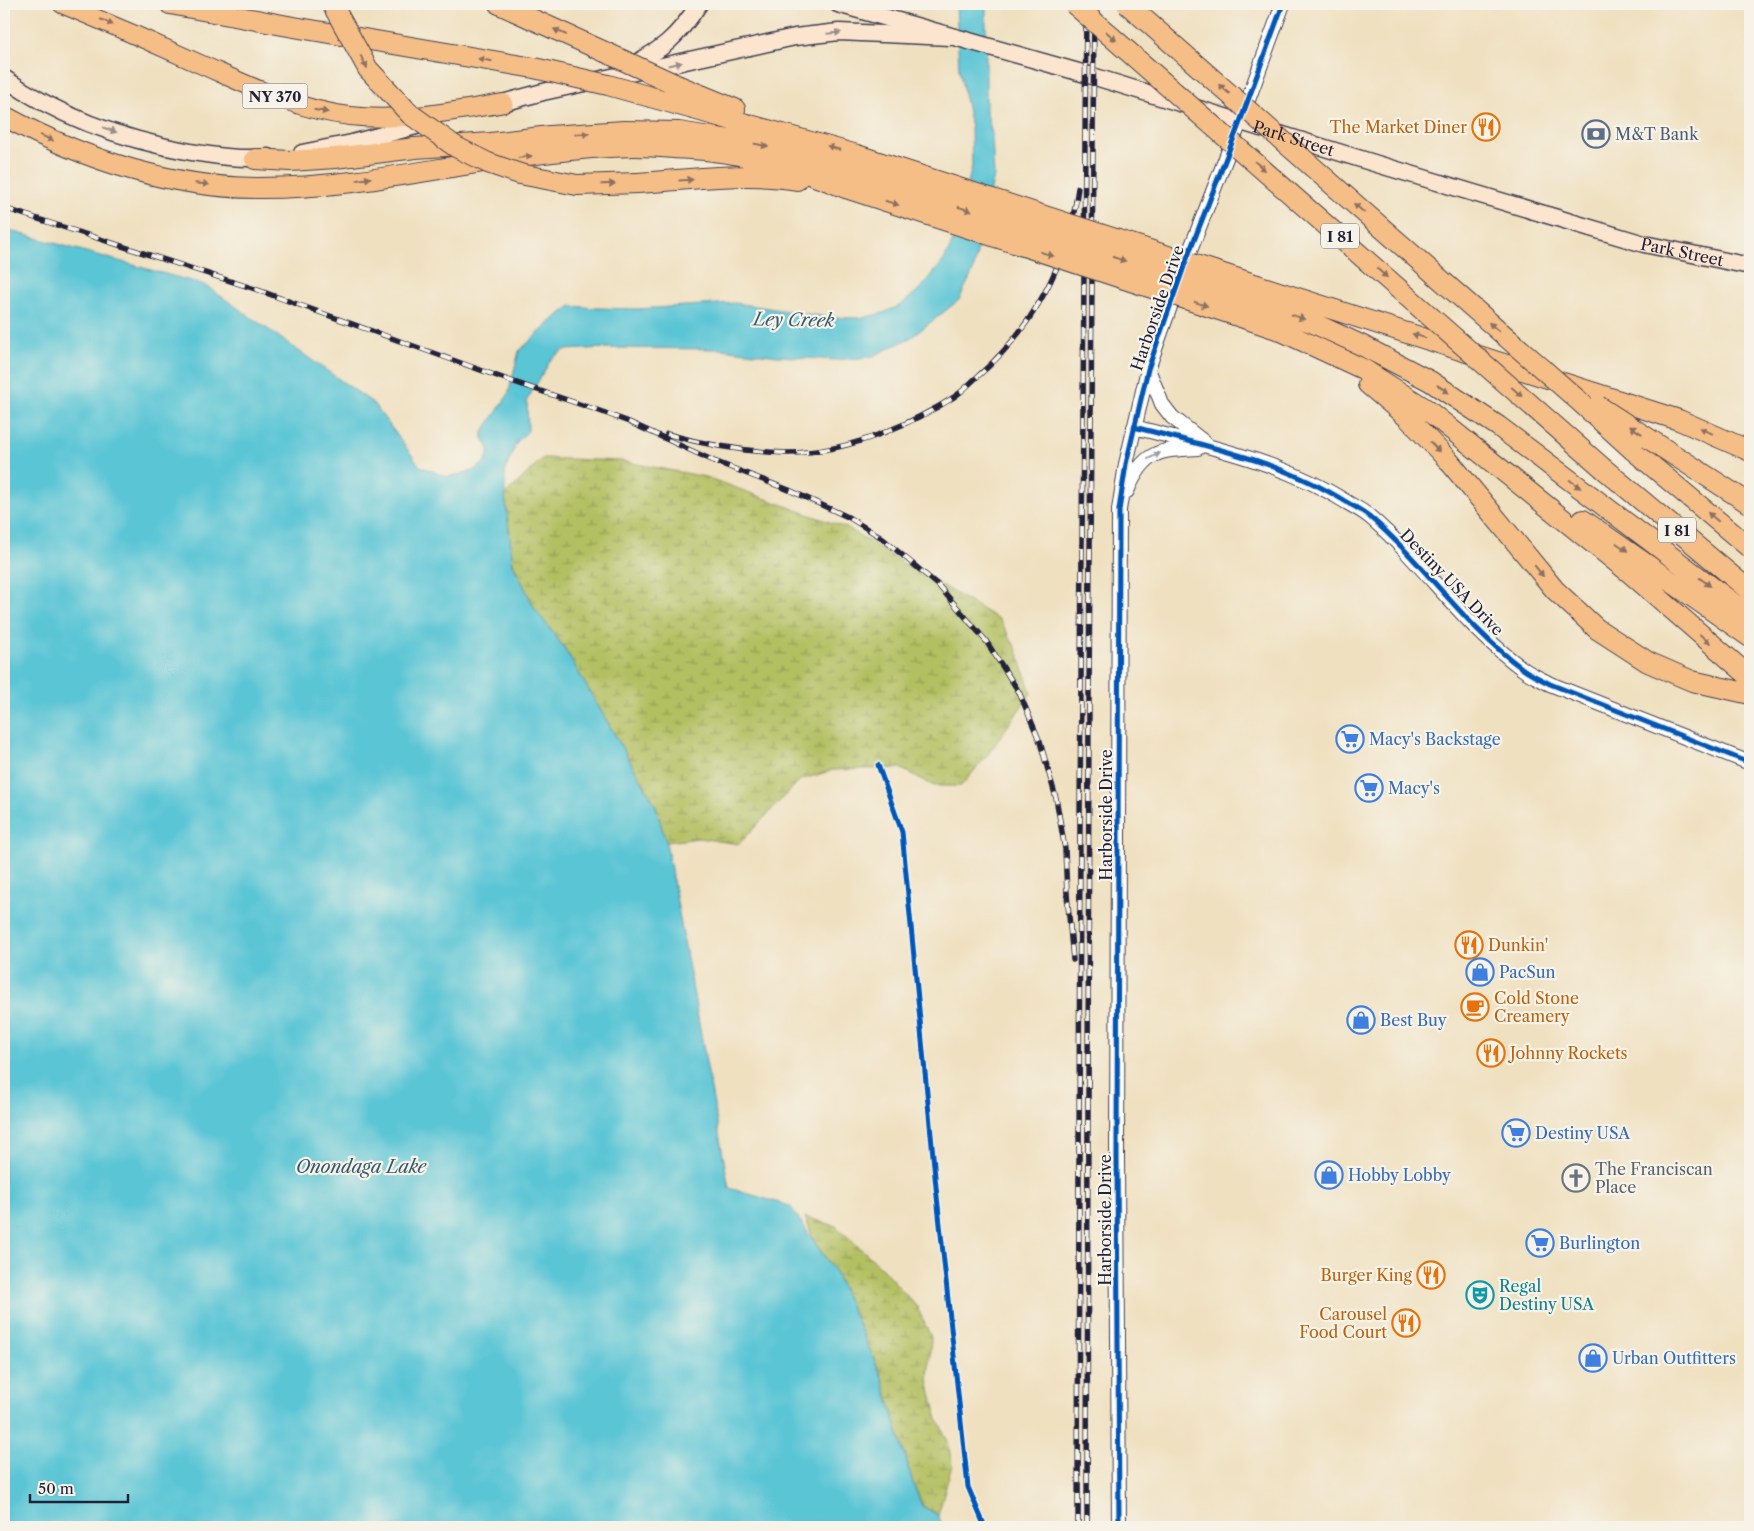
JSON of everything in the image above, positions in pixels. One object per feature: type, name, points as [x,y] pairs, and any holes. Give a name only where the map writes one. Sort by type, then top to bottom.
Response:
[{"type":"highway","points":[[170,4],[534,68],[608,84],[679,95],[810,141],[852,172],[1252,302],[1680,420],[1750,451]]},
{"type":"highway","points":[[332,4],[368,69],[410,114],[456,147],[488,163],[520,174],[577,184],[638,184],[747,176],[774,177],[852,172]]},
{"type":"highway","points":[[499,4],[605,52],[679,95]]},
{"type":"highway","name":"I 81","points":[[1074,4],[1604,469],[1750,591]]},
{"type":"highway","name":"I 81","points":[[1128,4],[1633,450],[1750,548]]},
{"type":"highway","points":[[4,116],[68,148],[108,162],[192,183],[254,188],[304,187],[582,149],[636,146],[712,150],[750,157],[810,174],[852,172]]},
{"type":"highway","points":[[255,158],[290,161],[326,159],[415,148],[569,135],[624,131],[679,132],[761,145],[852,172],[1311,322],[1363,346],[1430,381],[1498,426],[1750,616]]},
{"type":"highway","points":[[1252,302],[1277,329],[1363,369],[1426,408],[1630,573],[1750,677]]},
{"type":"highway","points":[[1318,347],[1367,383],[1407,417],[1448,460],[1555,590],[1597,629],[1648,662],[1692,681],[1750,694]]},
{"type":"highway","points":[[1544,370],[1750,504]]},
{"type":"highway","points":[[1480,451],[1596,529],[1750,637]]},
{"type":"main road","name":"NY 370","points":[[62,4],[258,90],[314,110],[370,118],[415,116],[504,103],[543,92],[802,36],[838,32],[950,37]]},
{"type":"main road","name":"NY 370","points":[[610,78],[655,53],[669,42],[685,26],[700,4]]},
{"type":"main road","name":"Park Street","points":[[838,4],[1089,75],[1644,244],[1750,266]]},
{"type":"main road","points":[[4,78],[48,105],[75,118],[154,145],[208,155],[255,158],[294,154],[352,143],[504,103]]},
{"type":"street","name":"Harborside Drive","points":[[1119,1527],[1117,1159],[1119,510],[1126,464],[1148,369],[1186,261],[1283,4]]},
{"type":"street","points":[[1148,369],[1162,404],[1172,417],[1212,447]]},
{"type":"street","name":"Destiny USA Drive","points":[[1134,427],[1212,447],[1297,475],[1328,490],[1369,516],[1410,554],[1460,612],[1524,670],[1550,684],[1750,763]]},
{"type":"street","points":[[1119,510],[1134,473],[1148,457],[1167,450],[1212,447]]},
{"type":"green space","points":[[543,458],[621,461],[706,477],[849,529],[1000,620],[1017,650],[1031,693],[986,757],[961,786],[934,786],[900,768],[833,770],[800,780],[739,844],[699,838],[666,842],[655,804],[565,649],[535,609],[513,564],[505,495]]},
{"type":"green space","points":[[805,1217],[836,1226],[881,1267],[917,1307],[931,1337],[928,1380],[937,1418],[948,1442],[952,1465],[938,1515],[923,1506],[913,1483],[882,1377],[835,1272],[814,1241]]},
{"type":"water","name":"Onondaga Lake","points":[[956,4],[986,4],[986,110],[992,134],[994,176],[973,271],[959,300],[912,337],[871,357],[834,360],[722,349],[607,348],[564,350],[552,358],[527,400],[528,431],[517,442],[505,470],[505,495],[513,564],[535,609],[565,649],[655,804],[666,842],[729,1188],[790,1206],[835,1272],[882,1377],[913,1483],[922,1506],[938,1515],[943,1527],[4,1527],[4,229],[205,285],[373,403],[420,466],[447,477],[472,471],[486,462],[489,449],[483,438],[483,432],[508,395],[519,351],[571,306],[637,309],[735,303],[827,317],[862,318],[883,313],[901,305],[922,287],[944,260],[956,235],[972,166],[971,127],[959,69]]},
{"type":"railway","points":[[1078,1527],[1080,818],[1086,4]]},
{"type":"railway","points":[[1087,1527],[1089,694],[1094,4]]},
{"type":"railway","points":[[667,434],[711,445],[741,449],[787,453],[811,452],[836,448],[872,437],[910,421],[957,395],[997,358],[1015,337],[1045,292],[1066,242],[1078,188]]},
{"type":"railway","points":[[4,208],[255,289],[629,422],[714,461],[789,490],[848,517],[882,538],[938,585],[986,641],[1019,692],[1040,742],[1056,798],[1065,849],[1073,960]]},
{"type":"cycle path","points":[[1119,1527],[1117,1159],[1119,510],[1126,464],[1148,369],[1186,261],[1283,4]]},
{"type":"cycle path","points":[[1134,427],[1244,457],[1298,476],[1323,489],[1370,517],[1390,535],[1482,634],[1526,671],[1550,684],[1750,763]]},
{"type":"cycle path","points":[[878,765],[902,832],[936,1187],[968,1487],[985,1527]]},
{"type":"place","name":"The Market Diner","points":[[1486,127]]},
{"type":"place","name":"M&T Bank","points":[[1596,134]]},
{"type":"place","name":"Macy's Backstage","points":[[1350,739]]},
{"type":"place","name":"Macy's","points":[[1369,788]]},
{"type":"place","name":"Dunkin'","points":[[1469,945]]},
{"type":"place","name":"PacSun","points":[[1480,972]]},
{"type":"place","name":"Cold Stone Creamery","points":[[1475,1007]]},
{"type":"place","name":"Best Buy","points":[[1361,1020]]},
{"type":"place","name":"Johnny Rockets","points":[[1491,1053]]},
{"type":"place","name":"Destiny USA","points":[[1516,1133]]},
{"type":"place","name":"Hobby Lobby","points":[[1329,1175]]},
{"type":"place","name":"The Franciscan Place","points":[[1576,1178]]},
{"type":"place","name":"Burlington","points":[[1540,1243]]},
{"type":"place","name":"Burger King","points":[[1431,1275]]},
{"type":"place","name":"Regal Destiny USA","points":[[1480,1295]]},
{"type":"place","name":"Carousel Food Court","points":[[1406,1323]]},
{"type":"place","name":"Urban Outfitters","points":[[1593,1358]]},
{"type":"water label","name":"Ley Creek","points":[[794,320]]}]
